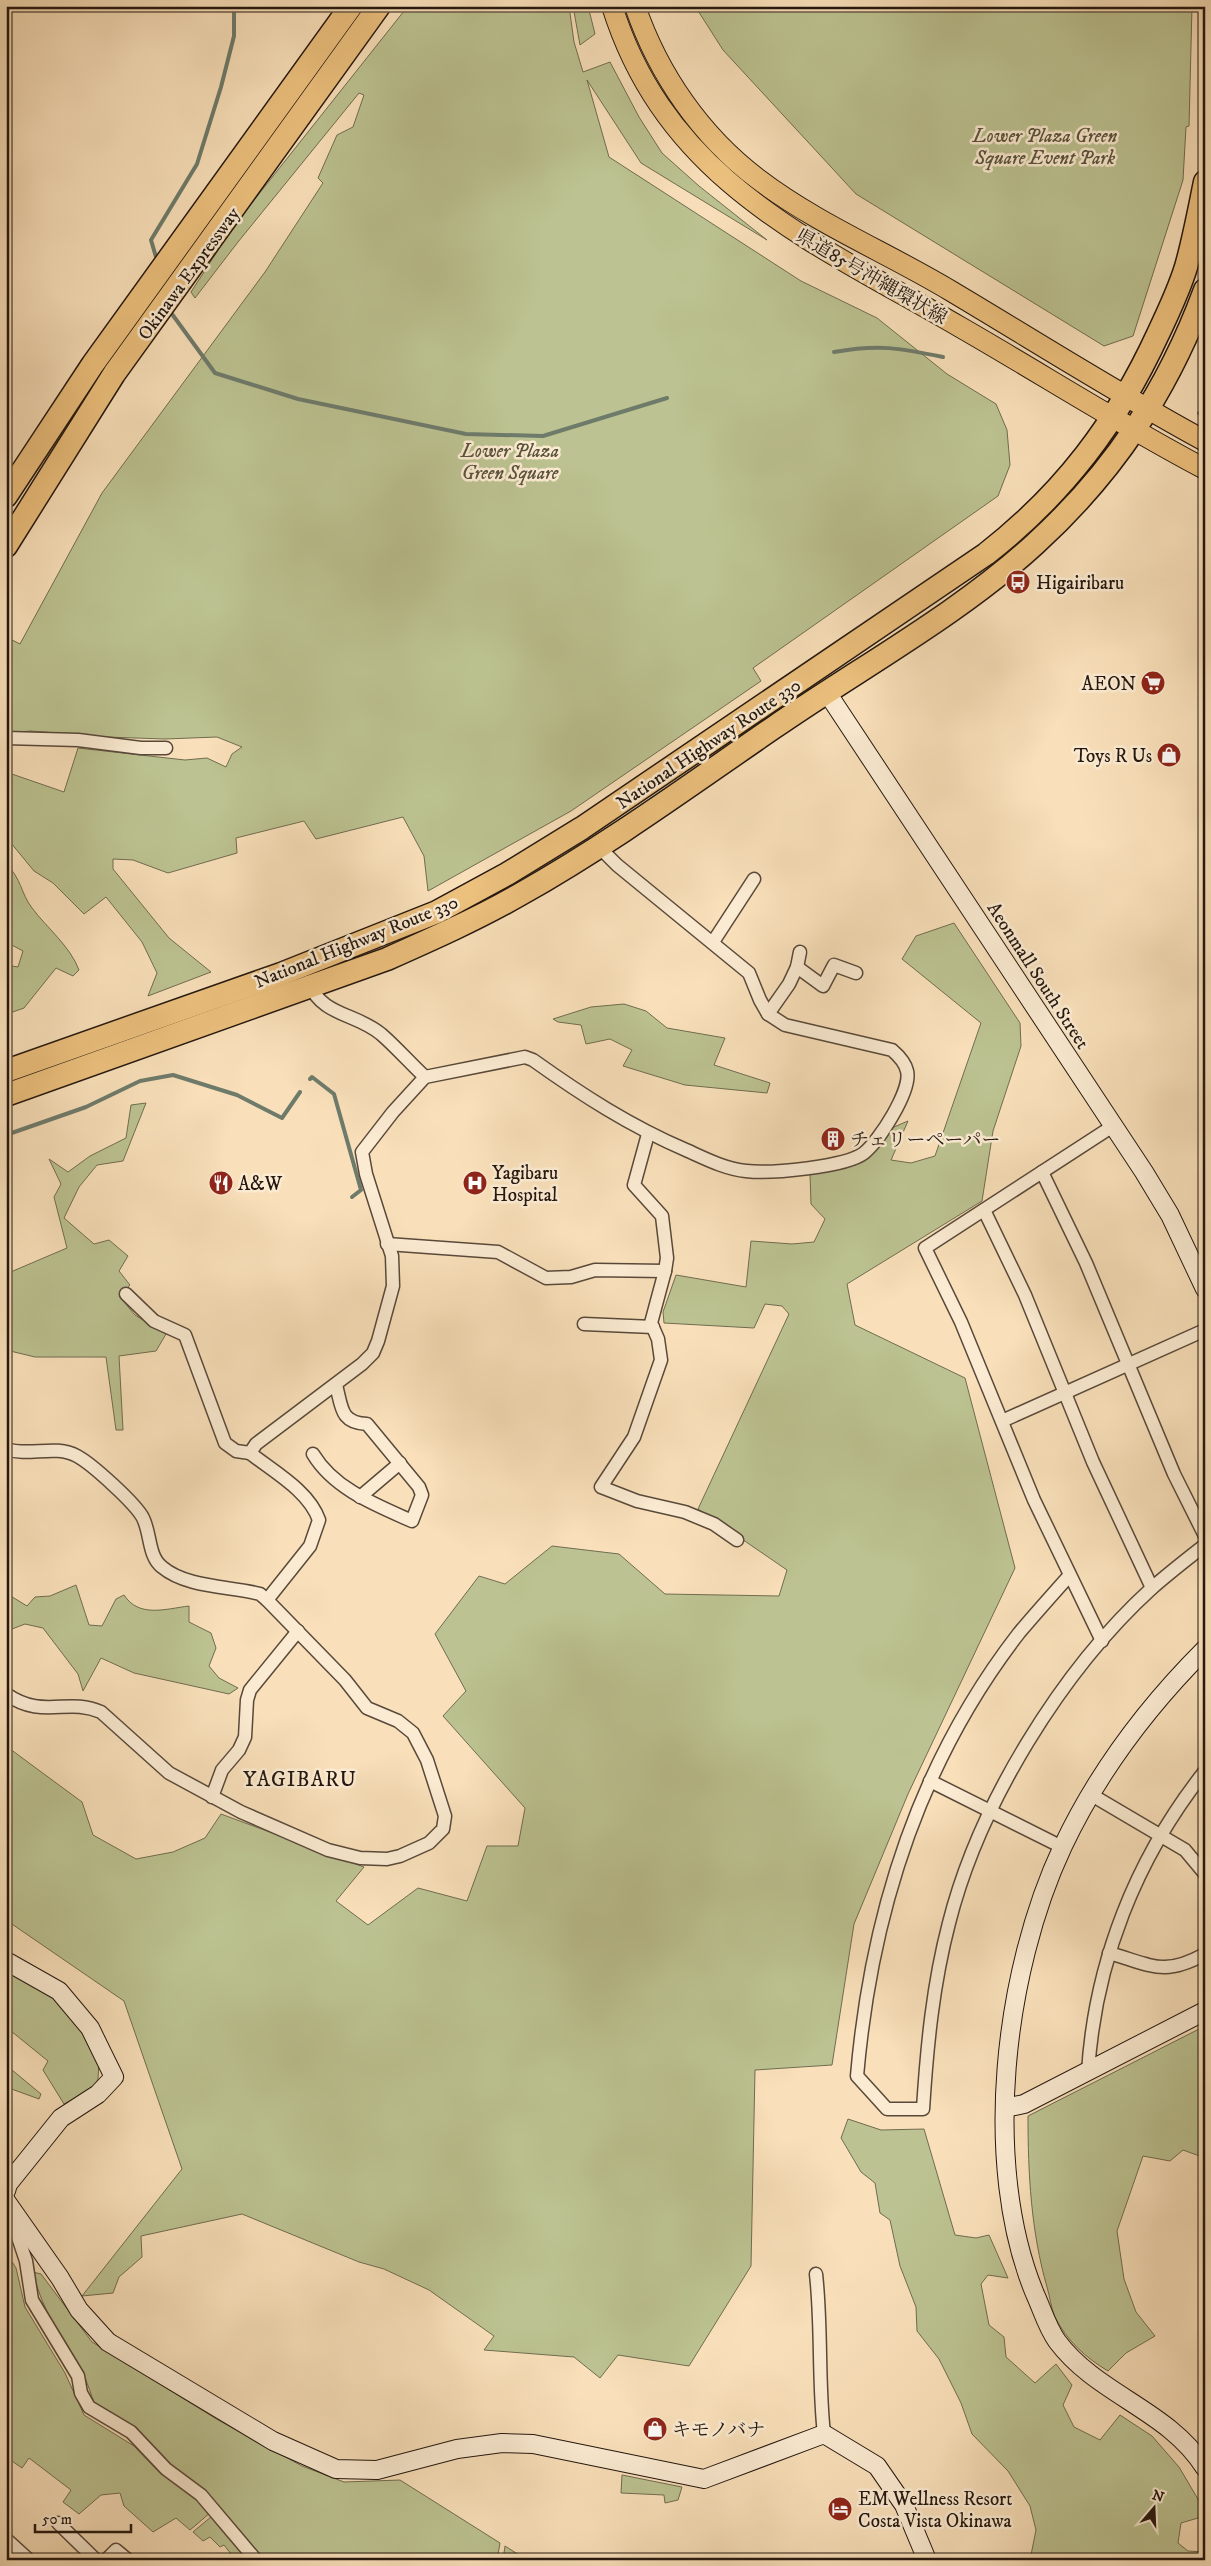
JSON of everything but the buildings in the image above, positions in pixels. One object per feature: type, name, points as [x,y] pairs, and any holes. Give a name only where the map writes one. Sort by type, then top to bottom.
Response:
[{"type":"highway","name":"Okinawa Expressway","points":[[6,496],[93,364],[351,6]]},
{"type":"highway","name":"Okinawa Expressway","points":[[6,546],[114,374],[379,6]]},
{"type":"highway","name":"National Highway Route 330","points":[[6,1071],[301,966],[436,912],[506,874],[582,828],[993,549],[1019,528],[1059,489],[1112,419],[1126,396],[1148,356],[1185,269],[1205,182]]},
{"type":"highway","name":"National Highway Route 330","points":[[6,1095],[388,959],[519,895],[599,847],[826,691],[927,626],[999,574],[1035,545],[1078,502],[1134,432],[1149,410],[1175,360],[1205,290]]},
{"type":"main road","name":"県道85号沖縄環状線","points":[[612,6],[631,57],[662,110],[703,159],[741,193],[822,249],[960,327],[1134,432],[1205,470]]},
{"type":"main road","name":"県道85号沖縄環状線","points":[[635,6],[659,64],[682,100],[718,143],[758,179],[801,207],[942,285],[1149,410],[1205,441]]},
{"type":"street","name":"Aeonmall South Street","points":[[826,691],[1170,1215],[1205,1289]]},
{"type":"street","points":[[6,738],[78,740],[141,748],[166,748]]},
{"type":"street","points":[[250,1453],[256,1444],[336,1386],[373,1353],[393,1286],[392,1256],[366,1174],[362,1152],[393,1112],[425,1077],[525,1057],[533,1060],[602,1108],[648,1134],[712,1162],[745,1171],[775,1172],[850,1159],[864,1153],[882,1131],[898,1106],[908,1072],[904,1062],[892,1050],[785,1025],[768,1014],[749,973],[617,865],[599,847]]},
{"type":"street","points":[[713,942],[754,879]]},
{"type":"street","points":[[768,1014],[789,984],[797,967],[800,952]]},
{"type":"street","points":[[797,967],[822,986],[834,965],[856,973]]},
{"type":"street","points":[[301,966],[310,987],[324,1006],[347,1015],[380,1033],[425,1077]]},
{"type":"street","points":[[1102,1641],[1034,1500],[961,1322],[925,1248],[1112,1126]]},
{"type":"street","points":[[648,1134],[634,1185],[662,1216],[667,1258],[651,1323],[658,1339],[662,1360],[634,1437],[601,1487],[637,1500],[686,1512],[714,1524],[737,1540]]},
{"type":"street","points":[[1042,1172],[1086,1263],[1174,1474],[1205,1536]]},
{"type":"street","points":[[984,1210],[1025,1295],[1093,1462],[1152,1588]]},
{"type":"street","points":[[387,1244],[498,1252],[546,1278],[572,1277],[595,1270],[665,1271]]},
{"type":"street","points":[[126,1294],[154,1321],[185,1335],[225,1443],[236,1451],[250,1453],[298,1491],[315,1508],[319,1520],[317,1532],[310,1546],[267,1600]]},
{"type":"street","points":[[584,1324],[653,1327]]},
{"type":"street","points":[[1002,1421],[1205,1330]]},
{"type":"street","points":[[313,1454],[319,1464],[360,1497],[412,1521],[422,1495],[419,1487],[367,1424],[349,1420],[344,1414],[336,1386]]},
{"type":"street","points":[[6,1449],[14,1452],[64,1450],[78,1456],[102,1475],[143,1516],[150,1535],[153,1558],[163,1568],[195,1581],[260,1594],[267,1600],[344,1680],[367,1708],[398,1721],[414,1733],[427,1760],[446,1816],[443,1829],[430,1843],[400,1856],[387,1859],[360,1858],[328,1850],[212,1797],[169,1773],[102,1712],[89,1707],[38,1709],[17,1702],[6,1694]]},
{"type":"street","points":[[360,1497],[400,1463]]},
{"type":"street","points":[[1069,1576],[1020,1633],[990,1675],[959,1725],[930,1781],[893,1876],[870,1967],[862,2017],[857,2076],[887,2109],[923,2109],[928,2035],[940,1959],[962,1883],[991,1811],[1032,1736],[1065,1686],[1102,1641],[1152,1588],[1205,1545]]},
{"type":"street","points":[[212,1797],[222,1770],[239,1750],[245,1737],[247,1700],[250,1690],[298,1631]]},
{"type":"street","points":[[1205,1649],[1136,1725],[1090,1794],[1062,1847],[1046,1887],[1017,1990],[1010,2038],[1005,2108],[1007,2181],[1018,2246],[1036,2296],[1057,2341],[1075,2360],[1106,2386],[1180,2436],[1194,2451],[1205,2468]]},
{"type":"street","points":[[1088,2072],[1091,2029],[1101,1978],[1127,1903],[1160,1835],[1205,1771]]},
{"type":"street","points":[[930,1781],[1062,1847]]},
{"type":"street","points":[[1090,1794],[1185,1850],[1205,1874]]},
{"type":"street","points":[[1109,1953],[1164,1969],[1179,1966],[1205,1954]]},
{"type":"street","points":[[6,1961],[58,1991],[90,2028],[114,2077],[98,2094],[60,2118],[8,2184],[6,2191]]},
{"type":"street","points":[[1005,2108],[1024,2104],[1205,2011]]},
{"type":"street","points":[[6,2202],[60,2278],[79,2310],[108,2342],[273,2441],[336,2469],[377,2470],[457,2449],[502,2443],[525,2443],[567,2449],[662,2472],[704,2479],[824,2434]]},
{"type":"street","points":[[6,2202],[26,2261],[32,2300],[78,2376],[81,2392],[89,2407],[131,2432],[166,2469],[201,2495],[251,2558]]},
{"type":"street","points":[[816,2274],[820,2316],[819,2389],[824,2434]]},
{"type":"street","points":[[824,2434],[877,2466],[904,2506],[927,2560]]},
{"type":"street","points":[[58,2523],[96,2560]]},
{"type":"street","points":[[6,2539],[29,2560]]},
{"type":"street","points":[[106,2560],[116,2550],[128,2560]]},
{"type":"green space","name":"Lower Plaza Green Square","points":[[408,6],[569,6],[574,42],[583,72],[610,62],[639,117],[662,153],[699,186],[767,240],[641,163],[587,80],[609,157],[801,281],[877,318],[947,374],[996,404],[1007,430],[1010,465],[998,496],[753,668],[761,681],[571,811],[428,891],[424,856],[403,817],[316,839],[304,821],[236,838],[237,853],[168,873],[133,860],[113,859],[113,869],[169,938],[211,972],[148,996],[157,973],[142,942],[106,897],[84,914],[53,883],[34,871],[11,843],[6,847],[6,772],[64,792],[78,748],[185,760],[207,758],[226,767],[232,754],[242,747],[217,737],[165,739],[106,737],[31,731],[6,733],[6,637],[20,644],[102,493],[265,272],[323,183],[318,178],[337,135],[353,127],[364,95],[359,93],[195,298],[191,292],[235,224]]},
{"type":"green space","points":[[573,6],[588,6],[595,34],[580,45]]},
{"type":"green space","name":"Lower Plaza Green Square Event Park","points":[[695,6],[1192,6],[1189,126],[1186,127],[1183,180],[1133,336],[1104,346],[856,194],[723,50]]},
{"type":"green space","points":[[6,864],[18,880],[32,908],[64,945],[79,970],[73,976],[56,968],[24,1008],[7,1014],[6,965],[18,967],[23,951],[6,942]]},
{"type":"green space","points":[[954,923],[1020,1023],[1021,1046],[993,1131],[982,1201],[847,1284],[855,1325],[965,1378],[1015,1568],[908,1794],[854,1924],[832,2065],[755,2070],[751,2266],[689,2366],[618,2355],[600,2378],[574,2357],[484,2350],[494,2336],[429,2290],[384,2269],[359,2262],[242,2214],[141,2236],[142,2257],[119,2277],[113,2293],[82,2296],[182,2169],[124,2001],[6,1920],[6,1746],[82,1802],[93,1835],[136,1859],[173,1852],[205,1838],[221,1814],[364,1867],[336,1901],[368,1925],[418,1888],[467,1901],[487,1846],[518,1846],[525,1808],[443,1716],[466,1691],[435,1634],[479,1576],[505,1584],[552,1546],[619,1554],[665,1594],[779,1596],[787,1570],[698,1509],[789,1314],[782,1306],[765,1304],[754,1328],[664,1323],[663,1312],[676,1275],[746,1287],[751,1241],[792,1244],[814,1242],[825,1219],[811,1204],[810,1174],[874,1149],[894,1127],[908,1121],[891,1160],[911,1163],[935,1156],[981,1023],[902,959],[916,936]]},
{"type":"green space","points":[[624,1004],[646,1011],[667,1028],[725,1038],[714,1065],[770,1083],[767,1093],[685,1085],[623,1066],[632,1050],[610,1039],[586,1044],[581,1025],[558,1022],[553,1019],[591,1007]]},
{"type":"green space","points":[[146,1103],[123,1161],[97,1165],[79,1187],[64,1218],[94,1244],[109,1240],[128,1256],[119,1271],[130,1285],[119,1296],[135,1315],[166,1334],[156,1351],[119,1356],[123,1430],[116,1430],[106,1357],[35,1357],[6,1350],[6,1274],[67,1248],[54,1197],[61,1184],[49,1159],[68,1172],[90,1156],[126,1138],[131,1105]]},
{"type":"green space","points":[[76,1585],[89,1625],[102,1626],[116,1599],[124,1595],[137,1607],[145,1609],[162,1610],[189,1606],[189,1622],[211,1633],[216,1648],[209,1666],[219,1678],[238,1688],[229,1694],[134,1673],[101,1658],[83,1691],[78,1674],[43,1628],[25,1624],[12,1629],[6,1619],[9,1595],[27,1606],[35,1597],[50,1596]]},
{"type":"green space","points":[[6,1970],[60,2002],[90,2038],[99,2061],[98,2079],[94,2088],[64,2104],[43,2070],[48,2061],[6,2027]]},
{"type":"green space","points":[[1205,2026],[1205,2158],[1183,2150],[1170,2161],[1143,2156],[1117,2231],[1124,2279],[1136,2312],[1155,2336],[1126,2353],[1108,2371],[1085,2355],[1071,2341],[1060,2326],[1052,2310],[1037,2245],[1031,2202],[1028,2116]]},
{"type":"green space","points":[[6,2065],[41,2094],[39,2099],[6,2087]]},
{"type":"green space","points":[[848,2119],[881,2130],[924,2129],[955,2235],[976,2238],[989,2235],[1008,2278],[988,2275],[981,2284],[989,2325],[1004,2337],[1006,2357],[1035,2383],[1056,2364],[1072,2385],[1063,2405],[1074,2427],[1100,2440],[1120,2415],[1152,2436],[1179,2467],[1205,2511],[1205,2516],[1181,2523],[1178,2543],[1188,2551],[1205,2552],[1205,2560],[1030,2560],[1036,2530],[1030,2506],[1008,2471],[972,2434],[961,2403],[939,2359],[917,2331],[916,2307],[900,2266],[890,2220],[880,2213],[875,2183],[861,2172],[841,2138]]},
{"type":"green space","points":[[9,2257],[16,2268],[25,2307],[65,2373],[84,2415],[134,2446],[157,2470],[189,2493],[210,2513],[190,2530],[176,2518],[153,2532],[124,2506],[120,2493],[101,2495],[79,2514],[63,2502],[71,2490],[29,2458],[22,2468],[6,2457],[6,2258]]},
{"type":"green space","points":[[33,2272],[41,2274],[92,2342],[218,2420],[302,2466],[344,2482],[400,2480],[500,2543],[497,2560],[261,2560],[257,2553],[95,2404],[84,2376],[47,2312]]},
{"type":"green space","points":[[622,2475],[682,2487],[678,2500],[665,2503],[664,2495],[621,2493]]},
{"type":"green space","points":[[212,2516],[245,2553],[235,2559],[224,2545],[220,2547],[210,2537],[203,2541],[193,2532]]},
{"type":"green space","points":[[505,2546],[527,2560],[503,2560]]},
{"type":"waterway","points":[[156,257],[151,240],[197,164],[221,87],[234,36],[234,6]]},
{"type":"waterway","points":[[172,314],[215,373],[298,399],[466,434],[543,436],[667,398]]},
{"type":"waterway","points":[[834,352],[864,348],[889,348],[943,357]]},
{"type":"waterway","points":[[1199,413],[1205,410]]},
{"type":"waterway","points":[[6,1135],[86,1107],[140,1081],[173,1075],[237,1095],[282,1118],[300,1092]]},
{"type":"waterway","points":[[310,1079],[312,1077],[334,1094],[361,1190],[352,1197]]},
{"type":"place","name":"Higairibaru","points":[[1018,582]]},
{"type":"place","name":"AEON","points":[[1153,683]]},
{"type":"place","name":"Toys R Us","points":[[1169,755]]},
{"type":"place","name":"チェリーペーパー","points":[[833,1139]]},
{"type":"place","name":"A&W","points":[[221,1183]]},
{"type":"place","name":"Yagibaru Hospital","points":[[475,1183]]},
{"type":"place","name":"キモノバナ","points":[[655,2429]]},
{"type":"place","name":"EM Wellness Resort Costa Vista Okinawa","points":[[840,2509]]},
{"type":"district","name":"YAGIBARU","points":[[300,1779]]}]
